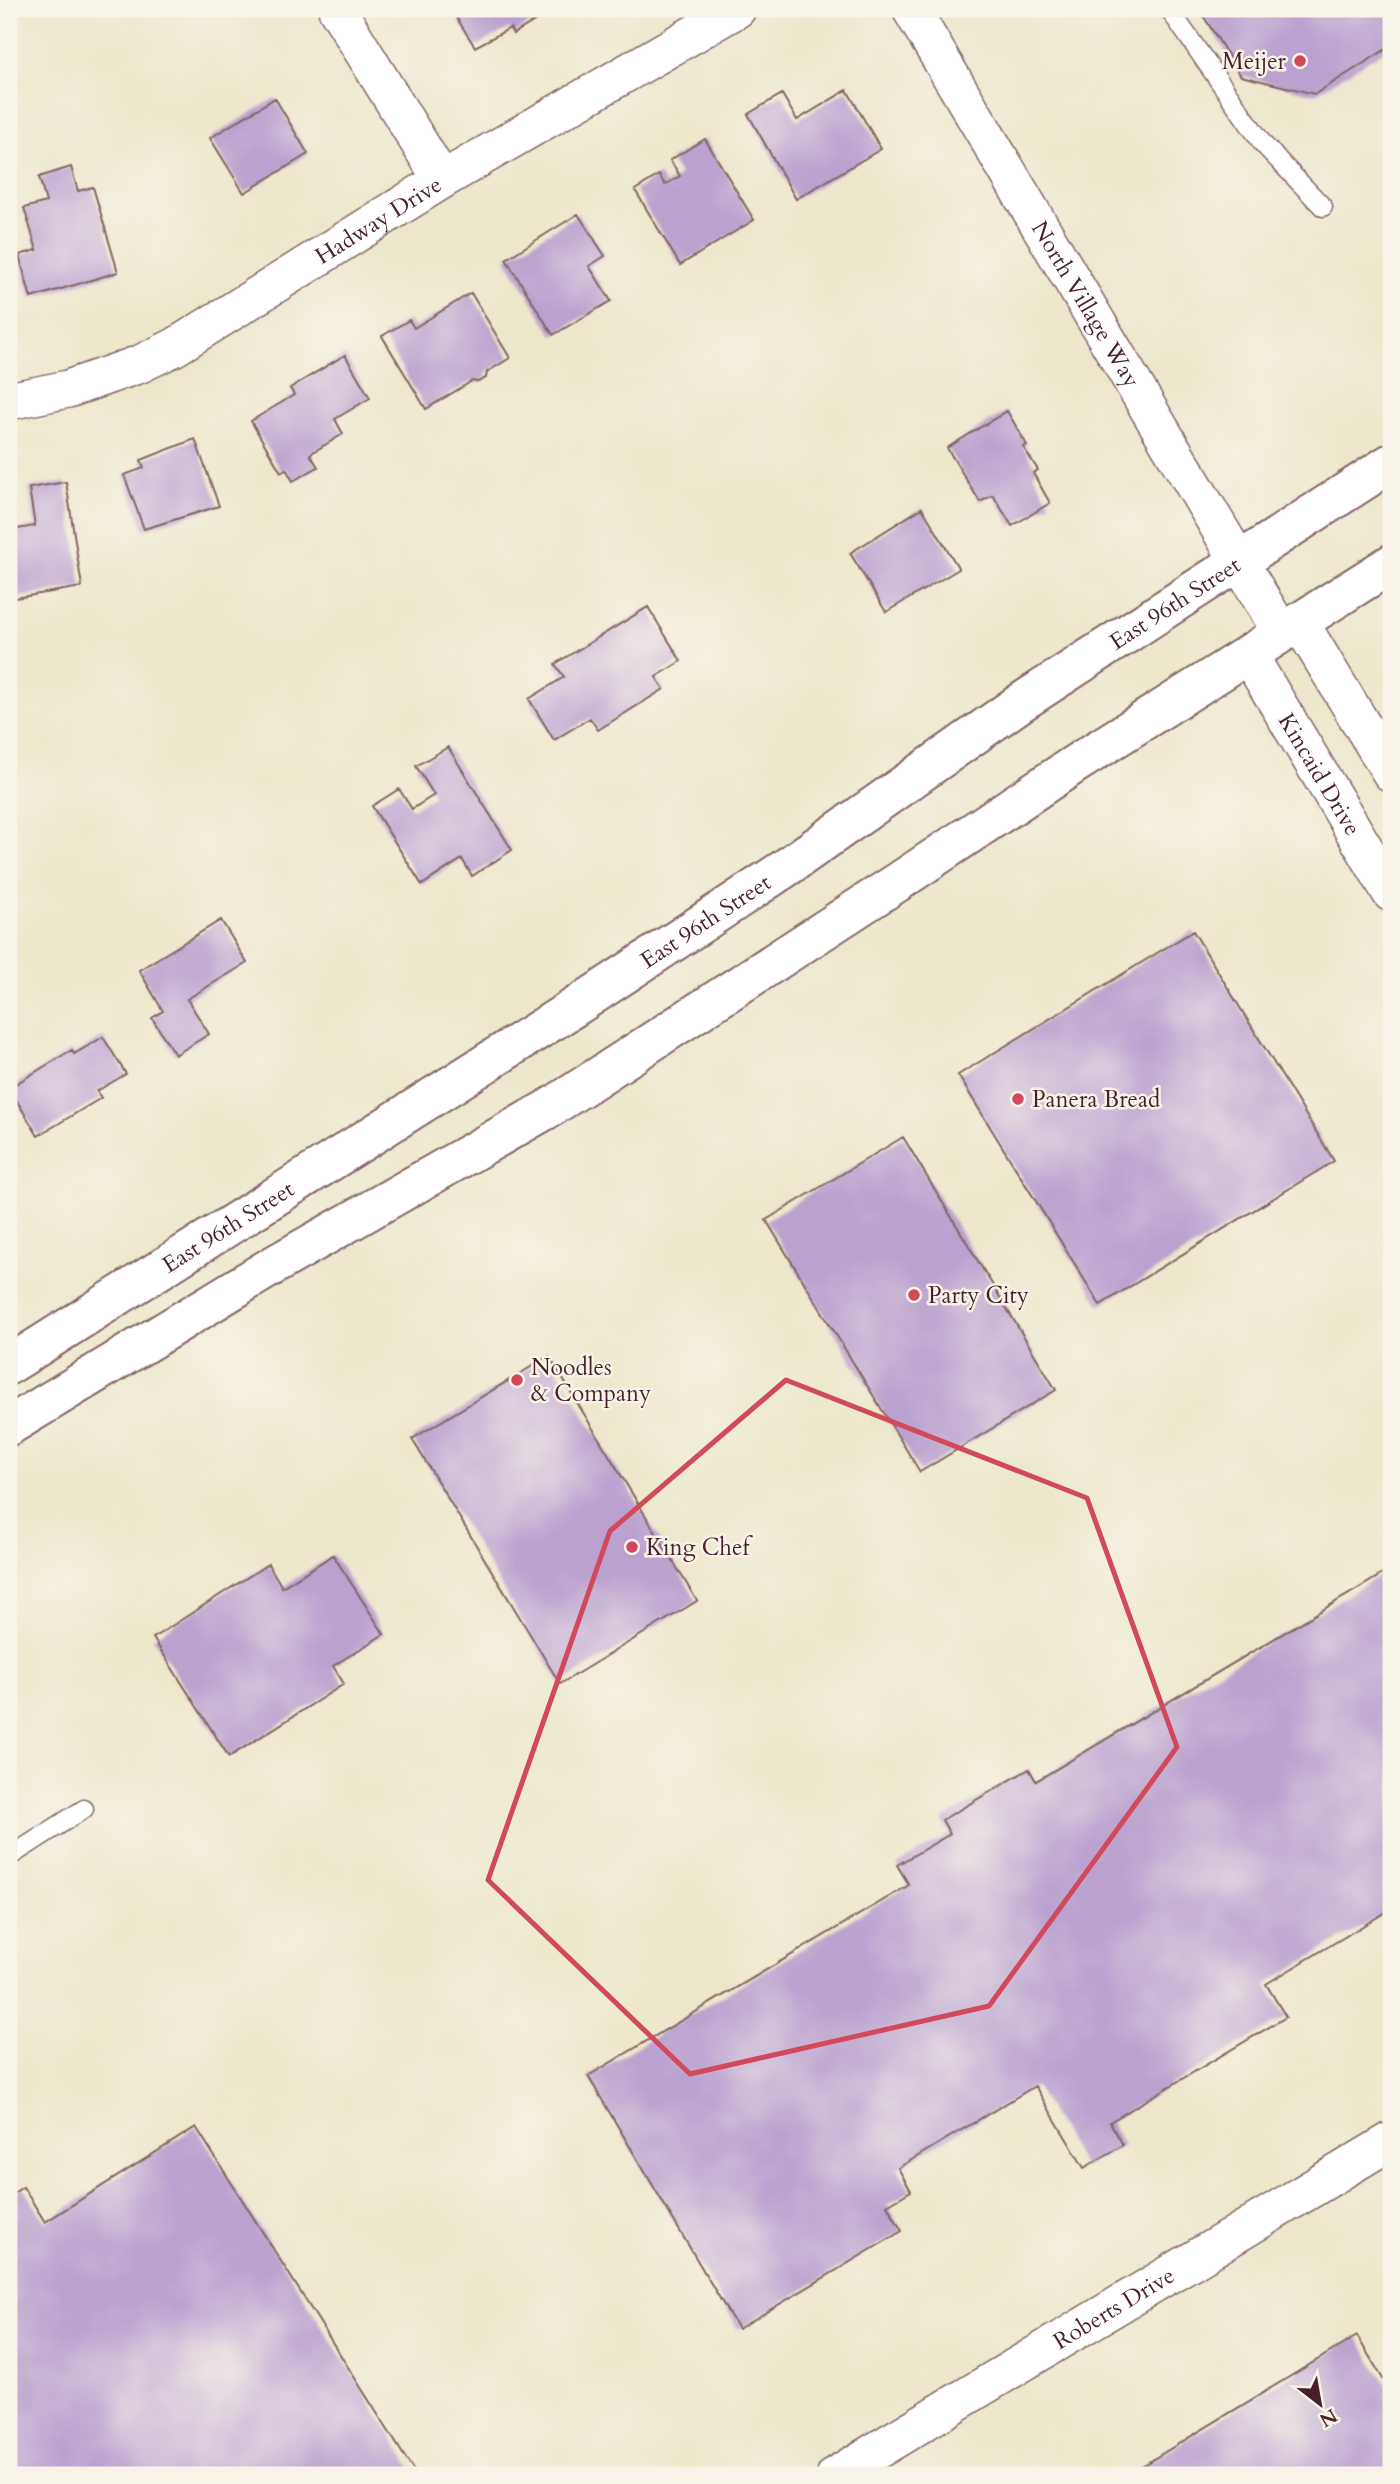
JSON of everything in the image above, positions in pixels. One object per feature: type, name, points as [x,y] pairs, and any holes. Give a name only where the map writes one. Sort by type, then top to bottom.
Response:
[{"type":"main road","name":"East 96th Street","points":[[9,1365],[668,947],[1020,703],[1391,463]]},
{"type":"main road","points":[[9,1426],[274,1265],[553,1106],[1075,764],[1248,654],[1280,618],[1391,564]]},
{"type":"street","points":[[337,9],[442,180]]},
{"type":"street","name":"Hadway Drive","points":[[9,401],[68,389],[140,364],[175,347],[442,180],[737,9]]},
{"type":"street","name":"North Village Way","points":[[911,9],[1238,562],[1280,618]]},
{"type":"street","points":[[1280,618],[1391,774]]},
{"type":"street","name":"Kincaid Drive","points":[[1248,654],[1391,893]]},
{"type":"street","name":"Roberts Drive","points":[[836,2475],[1391,2141]]},
{"type":"lane","points":[[1169,9],[1263,144],[1323,207]]},
{"type":"lane","points":[[9,1857],[84,1809]]},
{"type":"highlighted area","points":[[786,1380],[1087,1498],[1177,1747],[989,2006],[690,2074],[488,1880],[610,1531]]},
{"type":"building","points":[[451,9],[554,9],[513,34],[510,28],[475,47]]},
{"type":"building","name":"Meijer","points":[[1199,9],[1391,9],[1391,46],[1315,94],[1241,76]]},
{"type":"building","points":[[847,90],[881,149],[796,199],[748,114],[782,94],[797,120]]},
{"type":"building","points":[[275,98],[308,154],[244,193],[210,138]]},
{"type":"building","points":[[705,139],[754,220],[680,265],[635,190],[659,175],[665,185],[680,176],[670,160]]},
{"type":"building","points":[[71,167],[78,191],[93,187],[118,272],[31,298],[19,255],[37,250],[24,208],[46,202],[39,177]]},
{"type":"building","points":[[578,214],[605,256],[589,266],[611,301],[553,335],[506,259]]},
{"type":"building","points":[[471,293],[510,358],[487,372],[486,378],[478,382],[472,381],[426,409],[382,336],[409,320],[414,328]]},
{"type":"building","points":[[345,355],[370,398],[335,419],[343,434],[310,454],[318,467],[293,481],[286,469],[281,472],[251,421],[294,395],[290,388]]},
{"type":"building","points":[[1007,411],[1027,445],[1023,447],[1038,470],[1033,473],[1050,503],[1012,526],[993,495],[980,502],[947,448]]},
{"type":"building","points":[[195,439],[219,506],[144,529],[124,475],[144,468],[141,460]]},
{"type":"building","points":[[66,482],[82,587],[9,599],[11,530],[35,526],[29,488]]},
{"type":"building","points":[[922,508],[959,569],[886,612],[850,553]]},
{"type":"building","points":[[648,607],[681,661],[656,677],[664,689],[598,730],[590,718],[554,740],[529,699],[564,677],[555,664]]},
{"type":"building","points":[[448,747],[512,850],[472,876],[462,859],[422,885],[372,806],[399,789],[412,809],[434,795],[416,766]]},
{"type":"building","points":[[221,920],[247,963],[187,999],[209,1034],[175,1055],[152,1018],[163,1011],[139,970]]},
{"type":"building","points":[[1193,931],[1334,1161],[1100,1305],[958,1075]]},
{"type":"building","points":[[103,1037],[126,1074],[97,1091],[101,1098],[38,1136],[9,1088],[72,1050],[74,1054]]},
{"type":"building","points":[[903,1137],[1056,1390],[920,1472],[766,1220]]},
{"type":"building","points":[[549,1356],[697,1601],[560,1684],[412,1439]]},
{"type":"building","points":[[333,1555],[384,1634],[333,1666],[344,1684],[229,1757],[153,1638],[268,1564],[282,1587]]},
{"type":"building","points":[[1391,1569],[1391,1909],[1266,1984],[1286,2017],[1110,2122],[1123,2145],[1084,2168],[1035,2086],[898,2168],[911,2191],[887,2205],[902,2231],[738,2329],[588,2076],[909,1885],[897,1865],[950,1834],[942,1820],[1029,1769],[1036,1781]]},
{"type":"building","points":[[196,2127],[415,2473],[9,2475],[9,2196],[23,2187],[45,2222]]},
{"type":"building","points":[[1357,2336],[1391,2392],[1391,2475],[1127,2475]]},
{"type":"place","name":"Meijer","points":[[1300,61]]},
{"type":"place","name":"Panera Bread","points":[[1018,1099]]},
{"type":"place","name":"Party City","points":[[914,1295]]},
{"type":"place","name":"Noodles & Company","points":[[517,1380]]},
{"type":"place","name":"King Chef","points":[[632,1547]]}]
